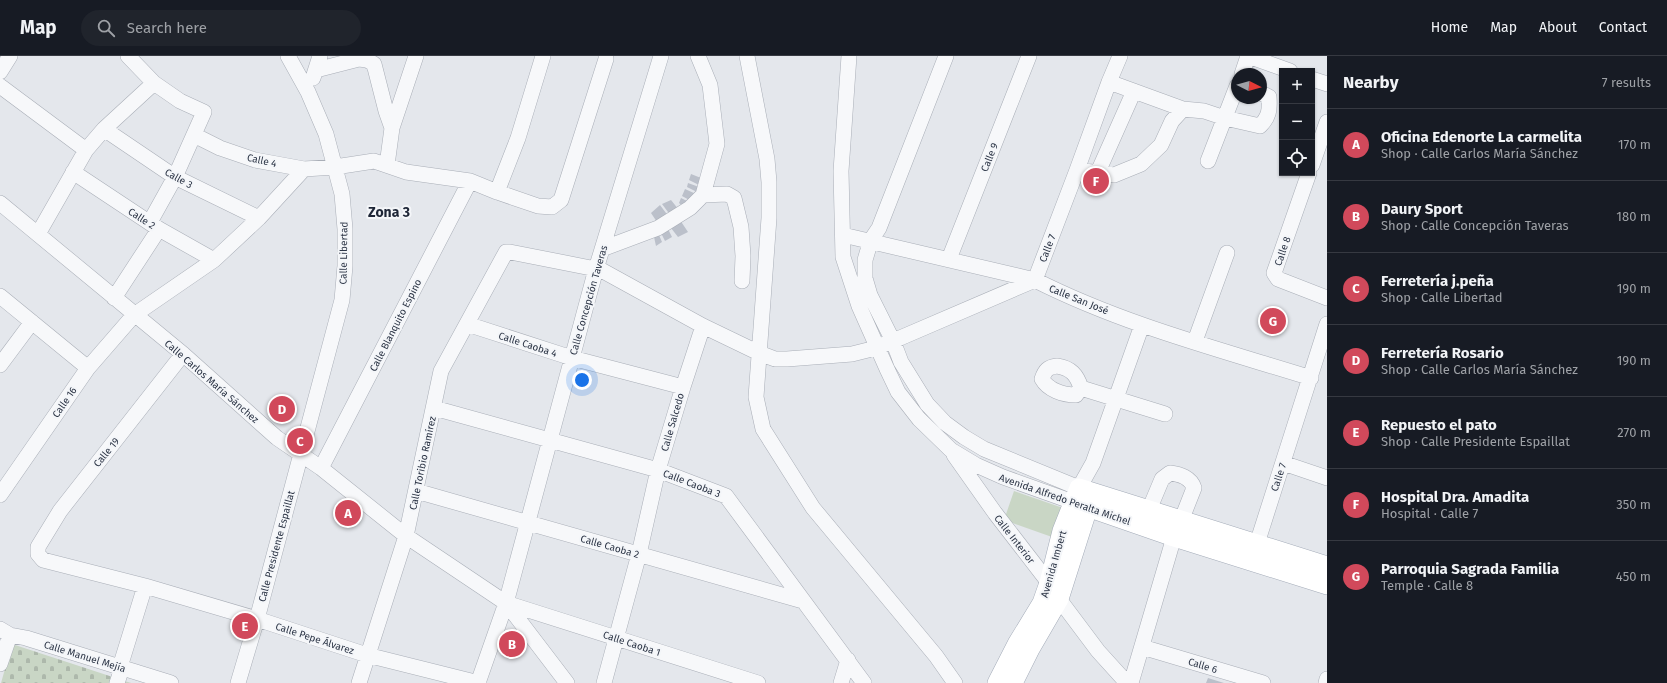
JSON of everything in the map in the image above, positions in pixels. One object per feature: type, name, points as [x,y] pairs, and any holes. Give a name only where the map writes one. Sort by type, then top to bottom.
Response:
[{"type":"main road","name":"Avenida Alfredo Peralta Michel","points":[[1083,498],[1149,510],[1178,528]]},
{"type":"main road","name":"Avenida Alfredo Peralta Michel","points":[[1083,498],[1254,553],[1327,585]]},
{"type":"main road","name":"Avenida Imbert","points":[[997,683],[1017,644],[1042,603],[1049,583],[1062,531],[1083,498]]},
{"type":"main road","name":"Avenida Imbert","points":[[1013,683],[1059,599],[1083,498]]},
{"type":"main road","name":"Avenida Alfredo Peralta Michel","points":[[1254,553],[1327,566]]},
{"type":"street","points":[[0,72],[10,56]]},
{"type":"street","points":[[114,298],[155,225],[204,112],[180,101],[154,83],[128,56]]},
{"type":"street","name":"Calle Libertad","points":[[288,56],[308,92],[326,134],[342,194],[345,229],[345,266],[342,300],[300,454]]},
{"type":"street","points":[[387,165],[392,128],[416,56]]},
{"type":"street","points":[[497,192],[518,138],[543,56]]},
{"type":"street","name":"Calle Concepción Taveras","points":[[478,683],[506,603],[596,269],[661,56]]},
{"type":"street","points":[[602,249],[658,228],[690,208],[703,195],[717,144],[710,85],[698,56]]},
{"type":"street","points":[[747,56],[767,159],[769,182],[769,218],[756,397],[763,428],[813,508],[936,656],[955,683]]},
{"type":"street","name":"Avenida Alfredo Peralta Michel","points":[[849,56],[841,171],[845,264],[859,306],[898,392],[919,419],[951,450],[976,465],[1003,477],[1083,498]]},
{"type":"street","name":"Avenida Alfredo Peralta Michel","points":[[946,56],[879,228],[871,240],[865,260],[865,278],[870,295],[893,341],[901,362],[912,381],[927,404],[945,423],[984,449],[1083,498]]},
{"type":"street","name":"Calle 9","points":[[949,259],[1029,56]]},
{"type":"street","name":"Calle 7","points":[[1035,280],[1120,56]]},
{"type":"street","points":[[1244,68],[1248,56],[1282,68]]},
{"type":"street","points":[[308,92],[318,63],[359,59],[367,60],[374,64],[392,128]]},
{"type":"street","name":"Calle 4","points":[[194,135],[220,148],[254,160],[304,168],[335,167],[374,161],[406,172],[470,181],[538,206],[552,207],[561,200],[606,60]]},
{"type":"street","points":[[1315,80],[1327,84]]},
{"type":"street","points":[[1109,82],[1183,109],[1204,111],[1225,118],[1260,126],[1267,119],[1270,108],[1269,97],[1267,96]]},
{"type":"street","points":[[38,234],[86,150],[104,129],[154,83]]},
{"type":"street","points":[[0,86],[86,150]]},
{"type":"street","points":[[1098,172],[1134,91]]},
{"type":"street","points":[[1208,161],[1231,102]]},
{"type":"street","points":[[1077,170],[1114,175],[1141,164],[1161,144],[1172,121],[1183,109]]},
{"type":"street","points":[[1315,156],[1327,122]]},
{"type":"street","name":"Calle 3","points":[[104,129],[175,177],[259,218]]},
{"type":"street","name":"Calle 16","points":[[0,495],[88,368],[134,315],[214,260],[259,218],[304,168]]},
{"type":"street","name":"Calle 2","points":[[73,172],[155,225],[214,260]]},
{"type":"street","name":"Calle 8","points":[[1308,176],[1274,273],[1278,279],[1327,298]]},
{"type":"street","name":"Calle Blanquito Espino","points":[[321,468],[470,181]]},
{"type":"street","points":[[703,195],[727,194],[734,198],[741,227],[742,281]]},
{"type":"street","name":"Calle Carlos María Sánchez","points":[[0,203],[183,354],[277,438],[321,468],[406,536],[506,603],[567,683]]},
{"type":"street","name":"Calle San José","points":[[843,235],[871,240],[1035,280],[1056,291],[1142,324],[1310,378]]},
{"type":"street","name":"Calle Toribio Ramírez","points":[[359,683],[406,536],[441,371],[506,252],[596,269]]},
{"type":"street","points":[[1195,341],[1227,253]]},
{"type":"street","points":[[596,269],[703,326],[759,354],[775,359],[810,358],[852,354],[893,341],[1035,280]]},
{"type":"street","points":[[0,296],[88,368]]},
{"type":"street","points":[[0,365],[32,322]]},
{"type":"street","name":"Calle Caoba 4","points":[[467,324],[572,358],[683,387]]},
{"type":"street","name":"Avenida Imbert","points":[[1083,498],[1093,463],[1142,324]]},
{"type":"street","name":"Calle 7","points":[[1254,553],[1327,324]]},
{"type":"street","name":"Calle Salcedo","points":[[604,683],[639,554],[658,470],[703,326]]},
{"type":"street","name":"Calle 19","points":[[38,554],[38,547],[60,511],[183,354]]},
{"type":"street","points":[[1081,388],[1165,414]]},
{"type":"street","name":"Calle Caoba 3","points":[[434,408],[658,470],[726,496],[864,683]]},
{"type":"street","name":"Calle Interior","points":[[951,450],[995,514],[1049,583],[1059,599],[1098,651],[1127,683]]},
{"type":"street","name":"Calle Presidente Espaillat","points":[[238,683],[257,619],[300,454]]},
{"type":"street","points":[[1283,463],[1327,478]]},
{"type":"street","points":[[1131,683],[1178,528],[1194,488],[1192,483],[1186,478],[1170,473],[1162,479],[1149,510]]},
{"type":"street","name":"Calle Caoba 2","points":[[416,491],[803,601]]},
{"type":"street","name":"Calle Pepe Álvarez","points":[[38,554],[43,560],[145,586],[257,619],[367,655],[478,683]]},
{"type":"street","points":[[117,683],[145,586]]},
{"type":"street","name":"Calle Caoba 1","points":[[506,603],[758,683]]},
{"type":"street","points":[[0,664],[5,632]]},
{"type":"street","name":"Calle Manuel Mejía","points":[[5,632],[171,683]]},
{"type":"street","name":"Calle 6","points":[[1142,647],[1263,683]]},
{"type":"street","points":[[841,683],[848,660]]},
{"type":"street","points":[[1326,683],[1327,679]]},
{"type":"green space","points":[[1014,491],[1063,508],[1052,537],[1004,520]]},
{"type":"green space","points":[[12,644],[131,683],[1,683]]},
{"type":"building","points":[[691,174],[701,178],[699,185],[689,180]]},
{"type":"building","points":[[688,183],[699,187],[697,192],[687,187]]},
{"type":"building","points":[[685,189],[696,194],[693,202],[682,196]]},
{"type":"building","points":[[681,198],[691,203],[686,209],[679,203]]},
{"type":"building","points":[[671,200],[679,210],[671,216],[662,204]]},
{"type":"building","points":[[660,205],[669,217],[659,225],[651,213]]},
{"type":"building","points":[[680,220],[688,232],[678,237],[671,228]]},
{"type":"building","points":[[668,229],[672,237],[665,241],[661,233]]},
{"type":"building","points":[[659,235],[662,242],[656,246],[654,237]]},
{"type":"building","points":[[1208,678],[1224,683],[1206,683]]},
{"type":"place","name":"Hospital Dra. Amadita","points":[[1096,181]]},
{"type":"place","name":"Parroquia Sagrada Familia","points":[[1273,321]]},
{"type":"place","name":"Ferretería Rosario","points":[[282,409]]},
{"type":"place","name":"Ferretería j.peña","points":[[300,441]]},
{"type":"place","name":"Oficina Edenorte La carmelita","points":[[348,513]]},
{"type":"place","name":"Repuesto el pato","points":[[245,626]]},
{"type":"place","name":"Daury Sport","points":[[512,644]]},
{"type":"district","name":"Zona 3","points":[[389,212]]}]
